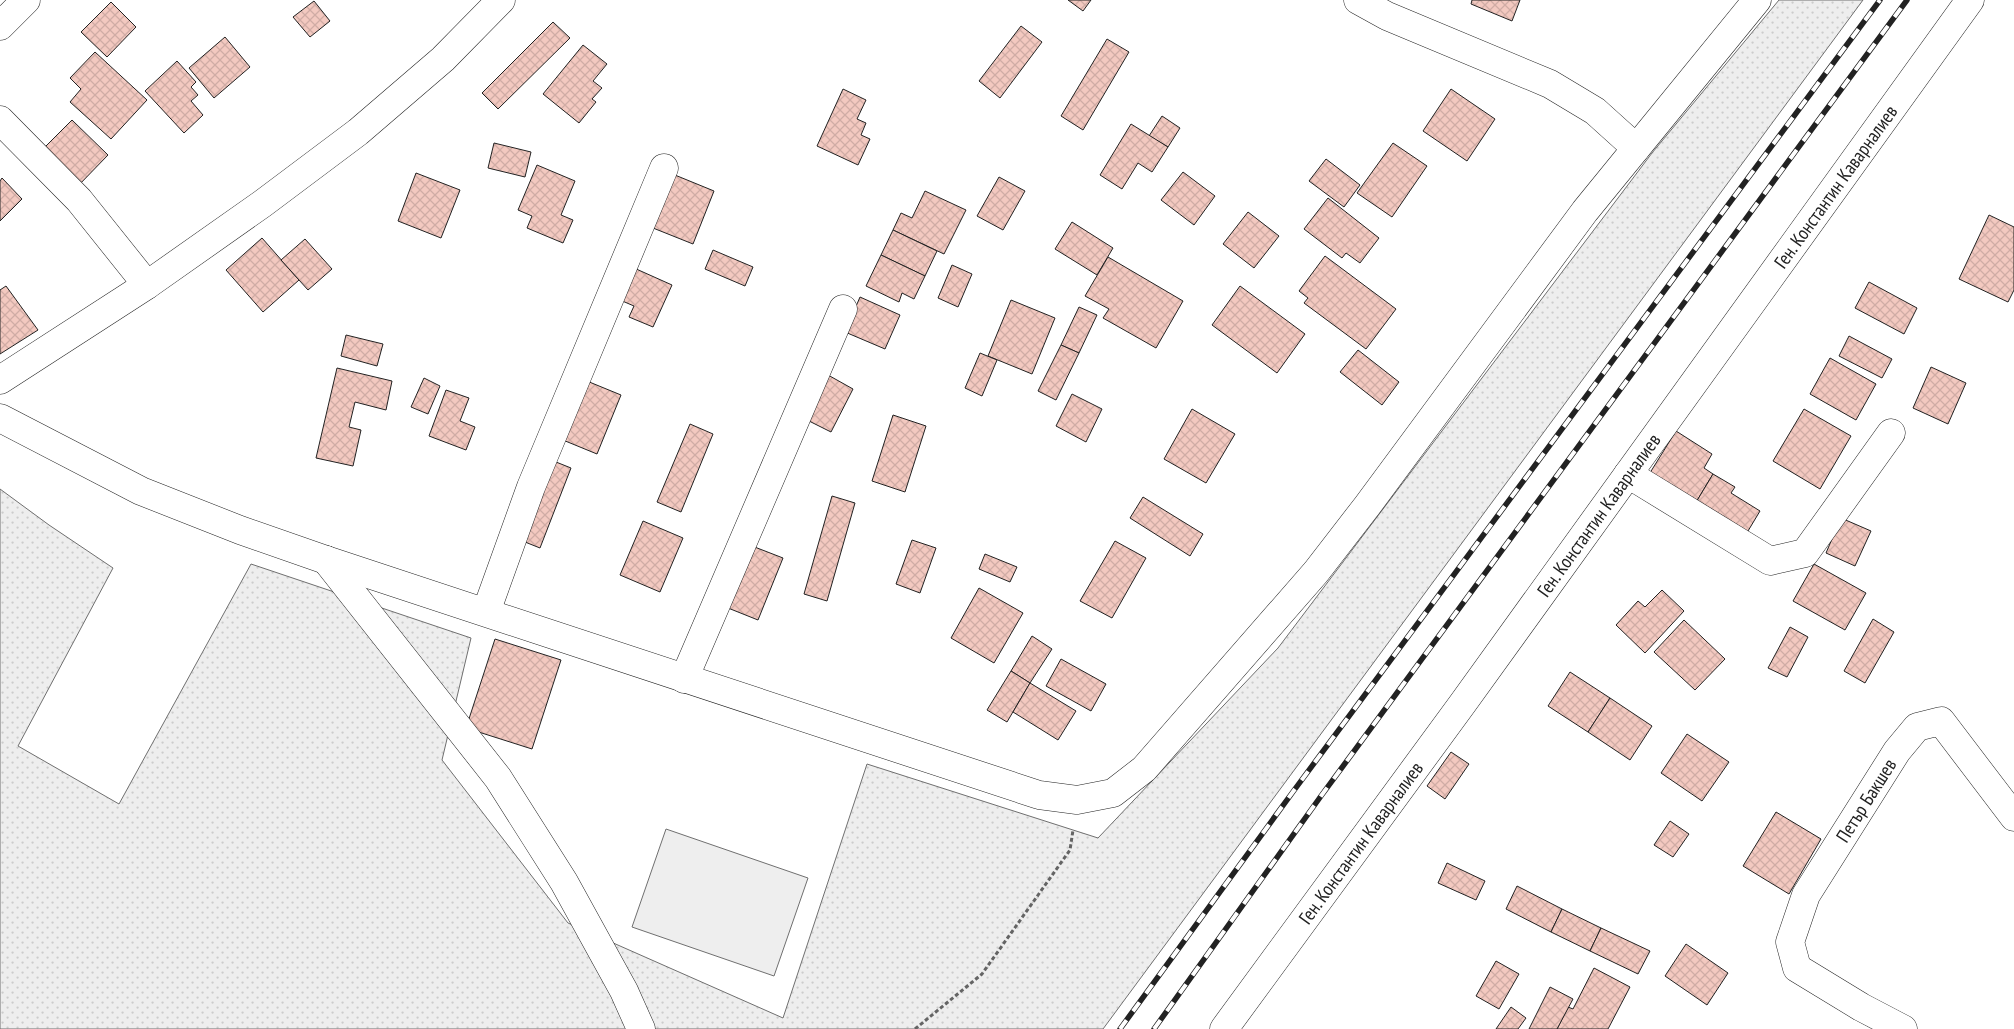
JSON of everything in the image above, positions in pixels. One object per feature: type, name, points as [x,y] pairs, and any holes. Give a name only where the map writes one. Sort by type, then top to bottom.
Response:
[{"type":"street","points":[[0,26],[26,0]]},
{"type":"street","points":[[0,380],[147,285],[262,204],[358,132],[442,60],[500,0]]},
{"type":"street","points":[[1358,0],[1387,16],[1550,84],[1595,111],[1636,148]]},
{"type":"street","points":[[0,418],[141,491],[240,530],[326,560],[1039,795],[1077,800],[1113,793],[1144,770],[1316,572],[1585,211],[1757,0]]},
{"type":"street","name":"Ген. Константин Каварналиев","points":[[1224,1029],[1970,0]]},
{"type":"street","points":[[0,120],[79,200],[147,285]]},
{"type":"street","points":[[486,612],[531,487],[664,168]]},
{"type":"street","points":[[684,679],[843,310]]},
{"type":"street","points":[[1628,474],[1770,561],[1805,553],[1891,432]]},
{"type":"street","points":[[326,560],[498,778],[564,882],[624,991],[641,1029]]},
{"type":"street","name":"Петър Бакшев","points":[[1903,1029],[1861,1007],[1797,968],[1790,942],[1806,895],[1897,751],[1918,727],[1941,721],[2014,817]]},
{"type":"path","points":[[915,1029],[982,974],[1070,850],[1077,800]]},
{"type":"shaded area","points":[[1779,0],[1863,0],[1103,1029],[0,1029],[0,489],[113,568],[18,746],[119,804],[251,564],[471,638],[442,760],[568,923],[783,1018],[867,764],[1098,838],[1278,648],[1652,153]]},
{"type":"shaded area","points":[[666,829],[808,878],[774,976],[632,927]]},
{"type":"building","points":[[1068,0],[1091,0],[1083,11]]},
{"type":"building","points":[[1472,0],[1520,0],[1512,21],[1471,4]]},
{"type":"building","points":[[314,1],[330,21],[310,37],[293,17]]},
{"type":"building","points":[[111,2],[136,27],[107,57],[81,32]]},
{"type":"building","points":[[553,22],[570,38],[498,109],[482,93]]},
{"type":"building","points":[[1021,26],[1042,42],[1000,98],[979,81]]},
{"type":"building","points":[[225,37],[250,67],[214,98],[189,68]]},
{"type":"building","points":[[1107,39],[1129,52],[1083,130],[1061,116]]},
{"type":"building","points":[[583,45],[607,64],[593,81],[602,88],[592,99],[596,102],[579,123],[543,94]]},
{"type":"building","points":[[95,52],[147,100],[111,139],[70,102],[81,89],[70,78]]},
{"type":"building","points":[[177,61],[196,82],[191,87],[198,95],[191,101],[203,115],[184,133],[145,91]]},
{"type":"building","points":[[843,89],[866,100],[857,119],[866,123],[861,135],[870,139],[858,165],[817,146]]},
{"type":"building","points":[[1451,89],[1495,119],[1467,161],[1423,131]]},
{"type":"building","points":[[1162,116],[1180,128],[1168,147],[1149,136]]},
{"type":"building","points":[[72,120],[108,155],[76,188],[40,152]]},
{"type":"building","points":[[1131,124],[1168,147],[1152,172],[1138,163],[1122,189],[1100,175]]},
{"type":"building","points":[[494,143],[531,152],[525,177],[488,168]]},
{"type":"building","points":[[1393,143],[1427,166],[1392,217],[1357,193]]},
{"type":"building","points":[[1326,159],[1360,185],[1344,207],[1309,181]]},
{"type":"building","points":[[537,165],[575,181],[561,215],[573,220],[563,243],[527,228],[532,216],[518,210]]},
{"type":"building","points":[[1183,172],[1215,196],[1194,225],[1161,200]]},
{"type":"building","points":[[416,173],[460,190],[441,238],[398,221]]},
{"type":"building","points":[[670,173],[714,191],[693,244],[648,226]]},
{"type":"building","points":[[999,177],[1025,191],[1003,230],[977,216]]},
{"type":"building","points":[[2,178],[22,199],[0,221],[0,181]]},
{"type":"building","points":[[925,191],[966,210],[944,254],[893,230],[901,213],[912,218]]},
{"type":"building","points":[[1328,198],[1379,238],[1360,263],[1346,253],[1342,258],[1304,229]]},
{"type":"building","points":[[1248,212],[1279,236],[1254,268],[1223,244]]},
{"type":"building","points":[[1989,215],[2014,227],[2014,290],[2008,302],[1959,279]]},
{"type":"building","points":[[1072,222],[1113,248],[1097,275],[1055,249]]},
{"type":"building","points":[[893,230],[937,251],[925,276],[881,255]]},
{"type":"building","points":[[262,238],[299,280],[263,312],[226,270]]},
{"type":"building","points":[[305,239],[332,269],[308,290],[281,260]]},
{"type":"building","points":[[713,250],[753,267],[745,286],[705,269]]},
{"type":"building","points":[[881,255],[925,276],[914,299],[902,293],[899,302],[866,286]]},
{"type":"building","points":[[1325,256],[1396,309],[1366,349],[1304,303],[1308,298],[1299,291]]},
{"type":"building","points":[[1108,257],[1183,301],[1156,348],[1103,318],[1109,309],[1085,296]]},
{"type":"building","points":[[952,265],[972,274],[958,307],[938,298]]},
{"type":"building","points":[[634,268],[672,285],[653,327],[629,317],[634,306],[620,300]]},
{"type":"building","points":[[1869,282],[1917,308],[1904,334],[1855,308]]},
{"type":"building","points":[[6,286],[38,330],[0,354],[0,290]]},
{"type":"building","points":[[1240,286],[1305,334],[1277,373],[1212,325]]},
{"type":"building","points":[[860,297],[900,315],[885,349],[845,332]]},
{"type":"building","points":[[1011,300],[1055,318],[1032,374],[988,356]]},
{"type":"building","points":[[1079,307],[1097,315],[1079,353],[1061,345]]},
{"type":"building","points":[[346,335],[383,344],[377,366],[341,356]]},
{"type":"building","points":[[1849,336],[1892,359],[1882,378],[1839,356]]},
{"type":"building","points":[[1061,345],[1079,353],[1056,400],[1038,391]]},
{"type":"building","points":[[1358,350],[1399,382],[1382,405],[1340,372]]},
{"type":"building","points":[[980,353],[997,360],[982,396],[965,388]]},
{"type":"building","points":[[1830,358],[1876,384],[1856,420],[1810,394]]},
{"type":"building","points":[[1931,367],[1966,383],[1948,424],[1913,408]]},
{"type":"building","points":[[337,368],[392,381],[386,410],[355,402],[349,427],[361,430],[353,466],[316,458]]},
{"type":"building","points":[[828,375],[853,389],[831,432],[805,419]]},
{"type":"building","points":[[424,378],[440,386],[428,414],[411,407]]},
{"type":"building","points":[[582,379],[621,395],[597,454],[558,438]]},
{"type":"building","points":[[446,390],[469,398],[460,421],[475,427],[466,450],[429,436]]},
{"type":"building","points":[[1072,394],[1102,409],[1086,442],[1056,426]]},
{"type":"building","points":[[1192,409],[1235,434],[1206,483],[1164,459]]},
{"type":"building","points":[[1804,409],[1851,436],[1820,489],[1773,461]]},
{"type":"building","points":[[893,415],[926,426],[905,492],[872,481]]},
{"type":"building","points":[[690,424],[713,434],[681,512],[657,502]]},
{"type":"building","points":[[1676,431],[1712,454],[1704,468],[1713,474],[1695,504],[1648,476]]},
{"type":"building","points":[[551,460],[571,468],[540,548],[520,540]]},
{"type":"building","points":[[1713,474],[1735,487],[1731,493],[1760,511],[1745,536],[1695,504]]},
{"type":"building","points":[[832,496],[855,503],[827,601],[804,594]]},
{"type":"building","points":[[1143,497],[1203,534],[1190,556],[1130,518]]},
{"type":"building","points":[[1841,518],[1871,531],[1855,566],[1826,553]]},
{"type":"building","points":[[643,521],[683,538],[660,592],[620,575]]},
{"type":"building","points":[[912,540],[936,548],[920,593],[896,584]]},
{"type":"building","points":[[1115,541],[1146,558],[1112,618],[1080,601]]},
{"type":"building","points":[[752,546],[783,558],[758,620],[728,608]]},
{"type":"building","points":[[985,554],[1017,567],[1010,582],[979,569]]},
{"type":"building","points":[[1814,564],[1866,593],[1845,630],[1793,601]]},
{"type":"building","points":[[979,588],[1023,613],[994,663],[951,638]]},
{"type":"building","points":[[1662,590],[1684,611],[1645,653],[1616,625],[1638,601],[1645,607]]},
{"type":"building","points":[[1873,619],[1894,632],[1865,683],[1844,671]]},
{"type":"building","points":[[1684,620],[1725,659],[1695,690],[1654,652]]},
{"type":"building","points":[[1790,627],[1808,637],[1787,677],[1768,668]]},
{"type":"building","points":[[1032,636],[1052,649],[1030,683],[1011,671]]},
{"type":"building","points":[[495,639],[561,660],[532,749],[466,728]]},
{"type":"building","points":[[1061,659],[1106,684],[1091,711],[1046,686]]},
{"type":"building","points":[[1011,671],[1030,683],[1007,722],[987,710]]},
{"type":"building","points":[[1570,672],[1610,698],[1588,732],[1548,706]]},
{"type":"building","points":[[1030,683],[1076,711],[1058,740],[1013,712]]},
{"type":"building","points":[[1610,698],[1652,726],[1630,760],[1588,732]]},
{"type":"building","points":[[1687,734],[1729,762],[1702,801],[1661,773]]},
{"type":"building","points":[[1451,752],[1469,764],[1445,799],[1427,786]]},
{"type":"building","points":[[1776,812],[1821,839],[1789,894],[1743,866]]},
{"type":"building","points":[[1670,821],[1689,834],[1673,857],[1654,845]]},
{"type":"building","points":[[1447,863],[1485,881],[1476,900],[1438,883]]},
{"type":"building","points":[[1517,886],[1562,909],[1551,932],[1506,909]]},
{"type":"building","points":[[1562,909],[1601,928],[1590,951],[1551,932]]},
{"type":"building","points":[[1601,928],[1650,951],[1638,974],[1590,951]]},
{"type":"building","points":[[1686,944],[1728,973],[1707,1005],[1665,976]]},
{"type":"building","points":[[1496,961],[1519,974],[1499,1009],[1476,996]]},
{"type":"building","points":[[1594,968],[1630,987],[1608,1029],[1557,1029],[1568,1007],[1573,1009]]},
{"type":"building","points":[[1550,987],[1573,999],[1557,1029],[1529,1029]]},
{"type":"building","points":[[1511,1007],[1526,1018],[1518,1029],[1496,1029]]},
{"type":"railway","points":[[1120,1029],[1295,789],[1880,0]]},
{"type":"railway","points":[[1154,1029],[1321,796],[1907,0]]}]
